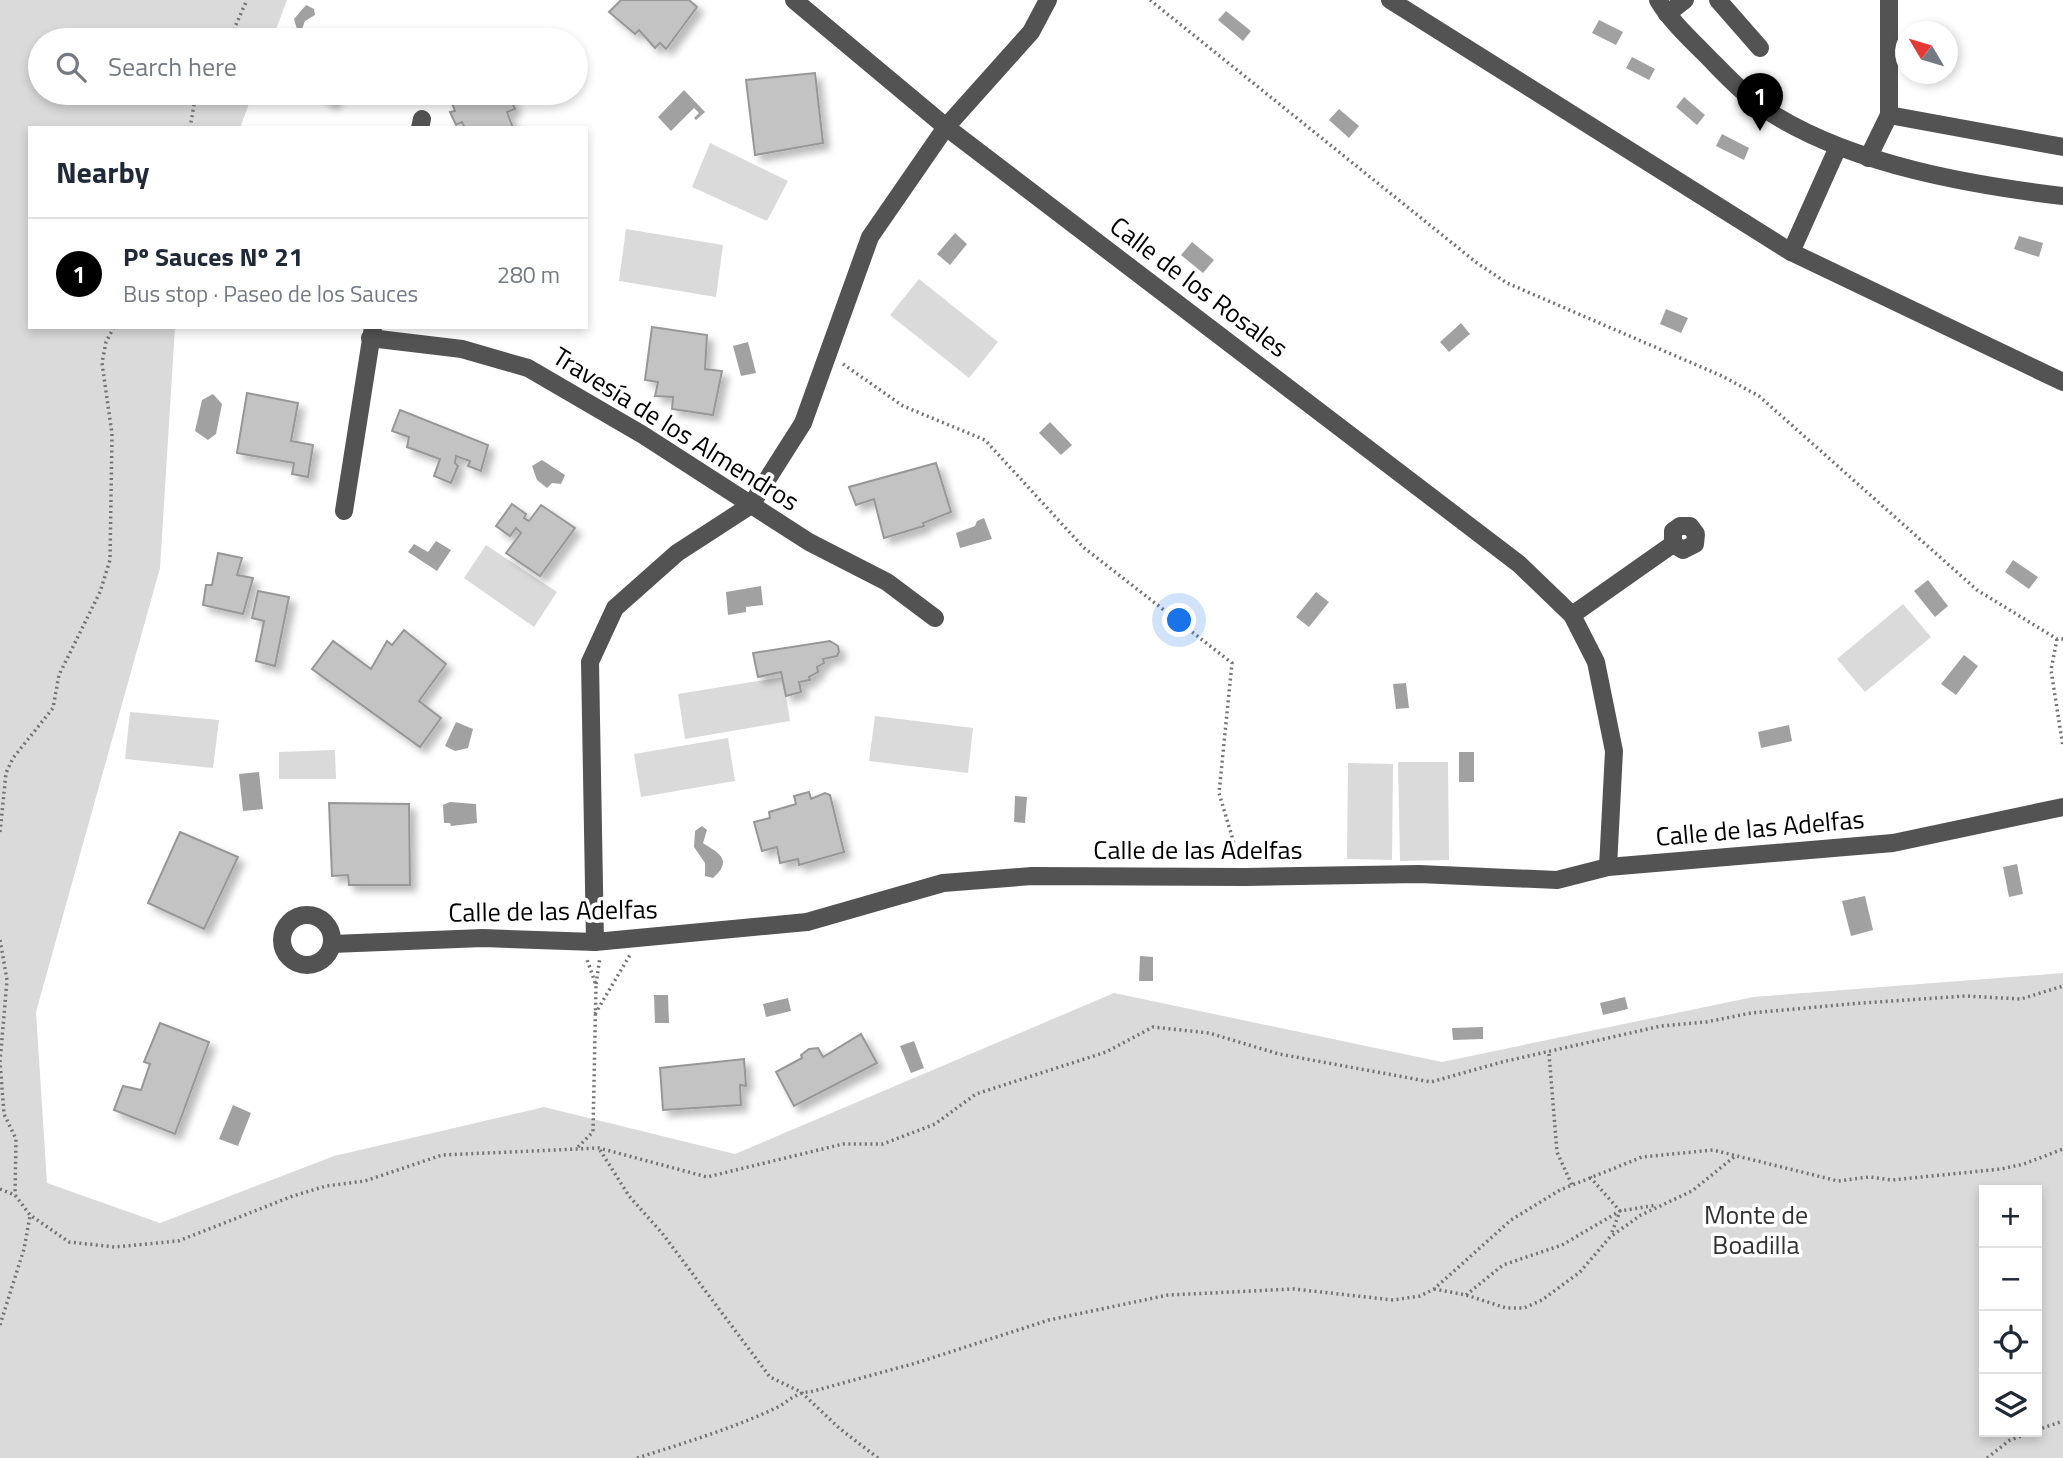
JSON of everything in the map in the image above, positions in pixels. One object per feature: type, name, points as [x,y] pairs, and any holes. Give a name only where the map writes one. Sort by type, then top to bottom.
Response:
[{"type":"street","name":"Calle de los Rosales","points":[[794,0],[946,127],[1519,564],[1572,615],[1596,662],[1615,751],[1608,867]]},
{"type":"street","points":[[593,941],[590,662],[615,608],[677,553],[751,505],[803,423],[870,237],[946,127],[1031,32],[1048,0]]},
{"type":"street","points":[[1390,0],[1791,252],[2063,382]]},
{"type":"street","points":[[1685,0],[1663,7],[1733,83],[1773,115],[1838,147],[1868,158],[2023,191],[2063,196]]},
{"type":"street","points":[[1718,0],[1759,48]]},
{"type":"street","points":[[1868,158],[1889,115],[1889,0]]},
{"type":"street","points":[[1889,115],[2063,147]]},
{"type":"street","points":[[1791,252],[1838,147]]},
{"type":"street","name":"Travesía de los Almendros","points":[[344,511],[371,333],[461,349],[528,368],[643,435],[809,542],[887,582],[935,618]]},
{"type":"street","points":[[1572,615],[1673,544]]},
{"type":"street","name":"Calle de las Adelfas","points":[[332,944],[483,938],[593,941],[807,922],[943,883],[1032,876],[1245,877],[1419,874],[1557,880],[1608,867],[1893,843],[2063,807]]},
{"type":"path","points":[[234,28],[247,0]]},
{"type":"path","points":[[1150,0],[1477,263],[1507,283],[1722,376],[1759,396],[1977,590],[2057,639],[2063,639]]},
{"type":"path","points":[[190,126],[194,105]]},
{"type":"path","points":[[0,832],[6,773],[13,758],[53,708],[59,675],[100,592],[110,560],[112,435],[102,363],[106,342],[113,329]]},
{"type":"path","points":[[827,353],[903,406],[985,440],[1083,547],[1232,663],[1219,793],[1245,877]]},
{"type":"path","points":[[2057,639],[2051,670],[2063,747]]},
{"type":"path","points":[[595,1015],[640,938]]},
{"type":"path","points":[[0,940],[8,980],[0,1062],[4,1114],[16,1139],[15,1195]]},
{"type":"path","points":[[576,1148],[593,1132],[596,985],[593,941]]},
{"type":"path","points":[[593,941],[596,985]]},
{"type":"path","points":[[0,1189],[15,1195],[30,1216],[69,1242],[115,1247],[178,1241],[293,1196],[326,1186],[365,1181],[442,1155],[599,1148],[707,1177],[843,1144],[883,1144],[935,1124],[976,1094],[1106,1052],[1153,1027],[1209,1033],[1279,1054],[1432,1082],[1502,1062],[1661,1026],[1706,1022],[1751,1013],[1965,996],[2021,999],[2063,986]]},
{"type":"path","points":[[1549,1053],[1557,1152],[1572,1185]]},
{"type":"path","points":[[599,1148],[629,1196],[662,1233],[770,1377],[800,1392],[839,1428],[878,1458]]},
{"type":"path","points":[[637,1458],[712,1434],[783,1405],[800,1392],[810,1392],[916,1363],[1049,1320],[1168,1295],[1294,1289],[1393,1300],[1419,1296],[1434,1289],[1511,1220],[1572,1185],[1642,1157],[1713,1150],[1838,1181],[1869,1177],[1892,1180],[2001,1169],[2024,1164],[2063,1149]]},
{"type":"path","points":[[1434,1289],[1466,1295],[1506,1308],[1524,1308],[1542,1300],[1580,1272],[1610,1237],[1661,1205],[1692,1191],[1734,1157]]},
{"type":"path","points":[[1590,1177],[1620,1211]]},
{"type":"path","points":[[1466,1295],[1503,1265],[1562,1245],[1620,1211],[1661,1205]]},
{"type":"path","points":[[1610,1237],[1620,1211]]},
{"type":"path","points":[[0,1325],[24,1249],[30,1216]]},
{"type":"path","points":[[2042,1428],[2063,1421]]},
{"type":"path","points":[[1987,1458],[2010,1440],[2018,1437]]},
{"type":"green space","name":"Monte de Boadilla","points":[[0,0],[287,0],[276,28],[28,28],[28,105],[249,105],[241,126],[28,126],[28,329],[175,329],[160,568],[36,1012],[47,1183],[160,1223],[334,1156],[544,1107],[735,1154],[1114,993],[1442,1062],[1753,997],[2063,973],[2063,1458],[0,1458]]},
{"type":"green space","points":[[710,143],[788,181],[767,221],[692,187]]},
{"type":"green space","points":[[626,229],[723,245],[716,297],[619,281]]},
{"type":"green space","points":[[919,279],[998,342],[969,378],[890,315]]},
{"type":"green space","points":[[486,545],[557,592],[534,627],[464,578]]},
{"type":"green space","points":[[1903,604],[1931,637],[1865,692],[1837,659]]},
{"type":"green space","points":[[783,677],[790,721],[685,739],[678,694]]},
{"type":"green space","points":[[130,712],[219,720],[213,768],[125,759]]},
{"type":"green space","points":[[875,716],[973,728],[968,773],[869,761]]},
{"type":"green space","points":[[728,738],[735,781],[641,797],[634,754]]},
{"type":"green space","points":[[335,750],[336,779],[279,779],[279,752]]},
{"type":"green space","points":[[1398,762],[1448,762],[1449,860],[1400,861]]},
{"type":"green space","points":[[1348,763],[1393,764],[1392,860],[1347,859]]},
{"type":"shaded area","points":[[306,5],[314,9],[315,15],[305,21],[302,28],[297,28],[294,19]]},
{"type":"shaded area","points":[[1226,11],[1251,31],[1243,41],[1218,20]]},
{"type":"shaded area","points":[[1599,20],[1623,32],[1616,45],[1592,33]]},
{"type":"shaded area","points":[[1632,57],[1655,69],[1649,80],[1626,68]]},
{"type":"shaded area","points":[[684,90],[705,112],[696,120],[694,118],[699,113],[694,108],[671,131],[658,117]]},
{"type":"shaded area","points":[[1684,97],[1705,115],[1697,125],[1676,107]]},
{"type":"shaded area","points":[[1339,109],[1359,126],[1349,138],[1329,120]]},
{"type":"shaded area","points":[[1722,134],[1749,148],[1744,160],[1716,146]]},
{"type":"shaded area","points":[[955,233],[967,244],[950,265],[937,254]]},
{"type":"shaded area","points":[[2019,236],[2043,243],[2039,257],[2014,249]]},
{"type":"shaded area","points":[[1192,242],[1214,260],[1203,273],[1181,255]]},
{"type":"shaded area","points":[[1666,309],[1688,318],[1681,333],[1660,324]]},
{"type":"shaded area","points":[[1461,323],[1470,334],[1449,352],[1440,342]]},
{"type":"shaded area","points":[[748,342],[756,373],[741,376],[733,346]]},
{"type":"shaded area","points":[[213,394],[222,404],[216,434],[208,440],[195,431],[202,400]]},
{"type":"shaded area","points":[[1050,422],[1072,445],[1061,455],[1039,433]]},
{"type":"shaded area","points":[[542,460],[565,475],[561,484],[552,483],[547,488],[537,480],[532,466]]},
{"type":"shaded area","points":[[984,518],[992,539],[960,548],[956,533],[975,526],[977,521]]},
{"type":"shaded area","points":[[436,541],[451,550],[437,571],[408,552],[414,544],[428,552]]},
{"type":"shaded area","points":[[2013,560],[2038,577],[2029,589],[2005,572]]},
{"type":"shaded area","points":[[1928,580],[1948,606],[1935,617],[1914,591]]},
{"type":"shaded area","points":[[761,586],[763,605],[746,607],[746,612],[728,615],[726,592]]},
{"type":"shaded area","points":[[1316,592],[1329,602],[1309,627],[1296,617]]},
{"type":"shaded area","points":[[1964,655],[1978,666],[1956,695],[1941,684]]},
{"type":"shaded area","points":[[1406,683],[1409,708],[1396,709],[1393,684]]},
{"type":"shaded area","points":[[456,722],[473,729],[468,748],[455,751],[445,746]]},
{"type":"shaded area","points":[[1789,725],[1792,741],[1761,748],[1758,732]]},
{"type":"shaded area","points":[[1459,752],[1474,752],[1474,782],[1459,782]]},
{"type":"shaded area","points":[[259,772],[263,809],[243,811],[239,774]]},
{"type":"shaded area","points":[[1015,796],[1027,797],[1025,823],[1014,822]]},
{"type":"shaded area","points":[[450,802],[476,804],[477,823],[451,826],[450,823],[444,823],[443,805]]},
{"type":"shaded area","points":[[702,826],[707,830],[703,843],[718,853],[723,861],[723,866],[713,878],[705,876],[705,863],[694,847],[695,831]]},
{"type":"shaded area","points":[[2017,864],[2023,894],[2009,897],[2003,867]]},
{"type":"shaded area","points":[[1865,896],[1873,930],[1851,936],[1842,901]]},
{"type":"shaded area","points":[[1140,956],[1153,957],[1153,981],[1139,981]]},
{"type":"shaded area","points":[[654,995],[668,995],[669,1023],[655,1023]]},
{"type":"shaded area","points":[[1625,997],[1628,1009],[1603,1015],[1600,1003]]},
{"type":"shaded area","points":[[788,998],[791,1011],[766,1017],[763,1004]]},
{"type":"shaded area","points":[[1483,1027],[1483,1039],[1453,1040],[1452,1028]]},
{"type":"shaded area","points":[[914,1041],[924,1068],[911,1073],[900,1046]]},
{"type":"shaded area","points":[[233,1105],[251,1113],[238,1146],[219,1139]]},
{"type":"building","points":[[621,0],[689,0],[697,7],[666,49],[660,43],[655,48],[639,30],[635,34],[609,12]]},
{"type":"building","points":[[815,73],[823,143],[755,155],[746,80]]},
{"type":"building","points":[[453,105],[513,105],[515,109],[507,112],[512,126],[464,126],[462,122],[456,125],[450,112],[455,111]]},
{"type":"building","points":[[652,327],[707,335],[705,369],[722,371],[713,415],[672,409],[673,397],[655,396],[658,382],[645,380]]},
{"type":"building","points":[[247,393],[298,403],[291,441],[313,445],[308,477],[292,474],[294,463],[237,453]]},
{"type":"building","points":[[400,410],[488,445],[481,471],[468,466],[470,461],[456,456],[455,463],[458,466],[451,483],[434,476],[440,459],[407,447],[409,437],[392,431]]},
{"type":"building","points":[[936,463],[951,512],[923,523],[924,526],[884,538],[874,499],[856,505],[849,487]]},
{"type":"building","points":[[512,504],[526,514],[524,518],[529,521],[541,505],[575,528],[540,576],[506,553],[521,533],[516,528],[510,536],[496,526]]},
{"type":"building","points":[[218,553],[242,558],[237,575],[253,578],[243,614],[203,605],[206,585],[212,585]]},
{"type":"building","points":[[258,591],[289,597],[275,666],[256,661],[264,621],[252,618]]},
{"type":"building","points":[[404,630],[446,664],[419,701],[441,718],[420,747],[312,669],[333,641],[371,669],[387,641],[392,645]]},
{"type":"building","points":[[830,641],[838,646],[837,656],[823,659],[824,663],[817,667],[818,672],[809,677],[810,680],[799,682],[801,692],[786,696],[781,672],[758,677],[753,653]]},
{"type":"building","points":[[809,792],[811,799],[825,793],[830,795],[844,852],[799,865],[798,859],[780,863],[777,847],[762,851],[754,822],[770,818],[769,812],[796,804],[794,796]]},
{"type":"building","points":[[329,803],[409,804],[410,885],[349,885],[348,875],[332,876]]},
{"type":"building","points":[[180,832],[238,857],[204,929],[148,903]]},
{"type":"building","points":[[160,1023],[209,1042],[175,1134],[114,1110],[123,1086],[141,1090],[150,1064],[144,1062]]},
{"type":"building","points":[[861,1034],[877,1063],[794,1106],[776,1072],[802,1058],[801,1055],[809,1049],[818,1048],[823,1057]]},
{"type":"building","points":[[744,1059],[746,1086],[740,1085],[741,1105],[663,1110],[660,1068]]},
{"type":"place","name":"Pº Sauces Nº 21","points":[[1760,131]]}]
